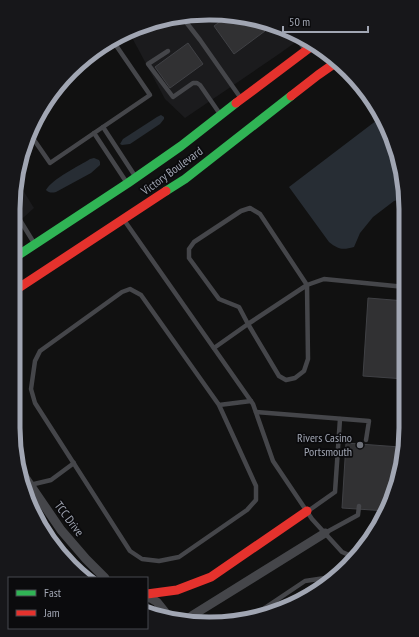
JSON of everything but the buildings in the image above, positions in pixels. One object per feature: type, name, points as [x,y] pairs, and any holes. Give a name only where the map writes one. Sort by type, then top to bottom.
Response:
[{"type":"main road","name":"Victory Boulevard","points":[[20,254],[136,178],[181,146],[309,48]]},
{"type":"main road","name":"Victory Boulevard","points":[[20,287],[185,179],[332,65]]},
{"type":"main road","points":[[148,595],[177,590],[211,577],[307,511]]},
{"type":"street","name":"TCC Drive","points":[[28,481],[61,530],[104,577]]},
{"type":"street","points":[[192,616],[325,533]]},
{"type":"street","points":[[148,596],[157,602],[165,612]]},
{"type":"lane","points":[[186,22],[241,99]]},
{"type":"lane","points":[[33,139],[50,163],[150,95],[116,45]]},
{"type":"lane","points":[[168,51],[148,64],[173,97],[193,83],[197,83],[221,115]]},
{"type":"lane","points":[[103,127],[136,178]]},
{"type":"lane","points":[[94,133],[128,183]]},
{"type":"lane","points":[[250,208],[260,214],[306,285],[308,360],[304,370],[295,378],[286,380],[278,376],[248,324],[239,307],[219,299],[189,258],[189,249],[194,242],[241,211],[250,208]]},
{"type":"lane","points":[[124,220],[251,400],[274,461],[312,519],[342,552],[349,555]]},
{"type":"lane","points":[[20,224],[35,245]]},
{"type":"lane","points":[[214,348],[306,285],[324,279],[399,286]]},
{"type":"lane","points":[[130,289],[141,295],[219,406],[256,486],[256,500],[247,510],[179,557],[159,561],[142,559],[130,551],[35,403],[31,389],[35,361],[40,352],[122,292],[130,289]]},
{"type":"lane","points":[[219,406],[251,400]]},
{"type":"lane","points":[[256,412],[369,421],[366,440]]},
{"type":"lane","points":[[307,511],[335,492],[340,419]]},
{"type":"lane","points":[[30,485],[51,480],[74,463]]},
{"type":"lane","points":[[325,533],[358,515],[359,506]]},
{"type":"lane","points":[[262,610],[305,581],[325,578]]},
{"type":"shaded area","points":[[197,20],[222,20],[259,26],[282,34],[296,42],[185,118],[165,99],[132,37],[137,34],[160,26]]},
{"type":"shaded area","points":[[161,115],[164,119],[160,124],[130,144],[120,144],[123,139]]},
{"type":"shaded area","points":[[376,120],[385,137],[393,160],[399,200],[394,201],[373,217],[360,233],[354,247],[344,249],[338,248],[329,242],[289,187]]},
{"type":"shaded area","points":[[94,158],[99,160],[100,165],[91,173],[56,192],[48,192],[46,190],[60,177]]},
{"type":"shaded area","points":[[22,188],[34,208],[20,221]]},
{"type":"traffic: fast","points":[[166,191],[185,179],[291,96]]},
{"type":"traffic: fast","points":[[20,254],[181,146],[236,103]]},
{"type":"traffic: jam","points":[[236,103],[309,48]]},
{"type":"traffic: jam","points":[[291,96],[332,65]]},
{"type":"traffic: jam","points":[[20,287],[166,191]]},
{"type":"traffic: jam","points":[[148,594],[177,590],[211,577],[307,511]]},
{"type":"place","name":"Rivers Casino Portsmouth","points":[[360,445]]}]
